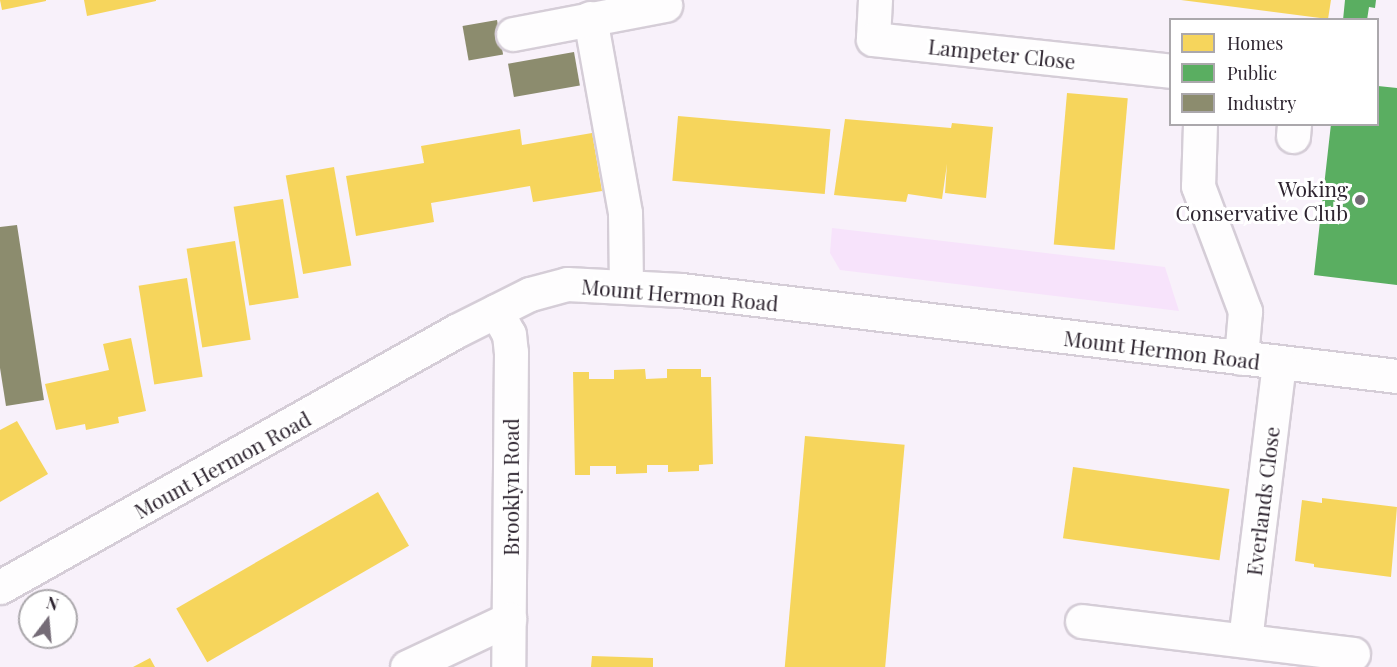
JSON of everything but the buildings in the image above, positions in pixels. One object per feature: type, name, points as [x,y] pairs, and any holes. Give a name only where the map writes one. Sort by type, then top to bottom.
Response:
[{"type":"street","name":"Lampeter Close","points":[[875,0],[873,39],[1169,71]]},
{"type":"street","points":[[513,34],[665,4]]},
{"type":"street","points":[[590,18],[625,213],[626,284]]},
{"type":"street","points":[[1200,126],[1198,186],[1245,311],[1241,358]]},
{"type":"street","name":"Mount Hermon Road","points":[[0,587],[496,310],[530,294],[567,284],[626,284],[1397,376]]},
{"type":"street","name":"Brooklyn Road","points":[[496,310],[509,334],[511,352],[508,667]]},
{"type":"street","name":"Everlands Close","points":[[1245,640],[1279,363]]},
{"type":"street","points":[[407,667],[509,619]]},
{"type":"street","points":[[1082,621],[1353,654]]},
{"type":"shaded area","points":[[832,228],[1165,267],[1179,311],[840,270],[830,253]]},
{"type":"place","name":"Woking Conservative Club","points":[[1360,200]]}]
